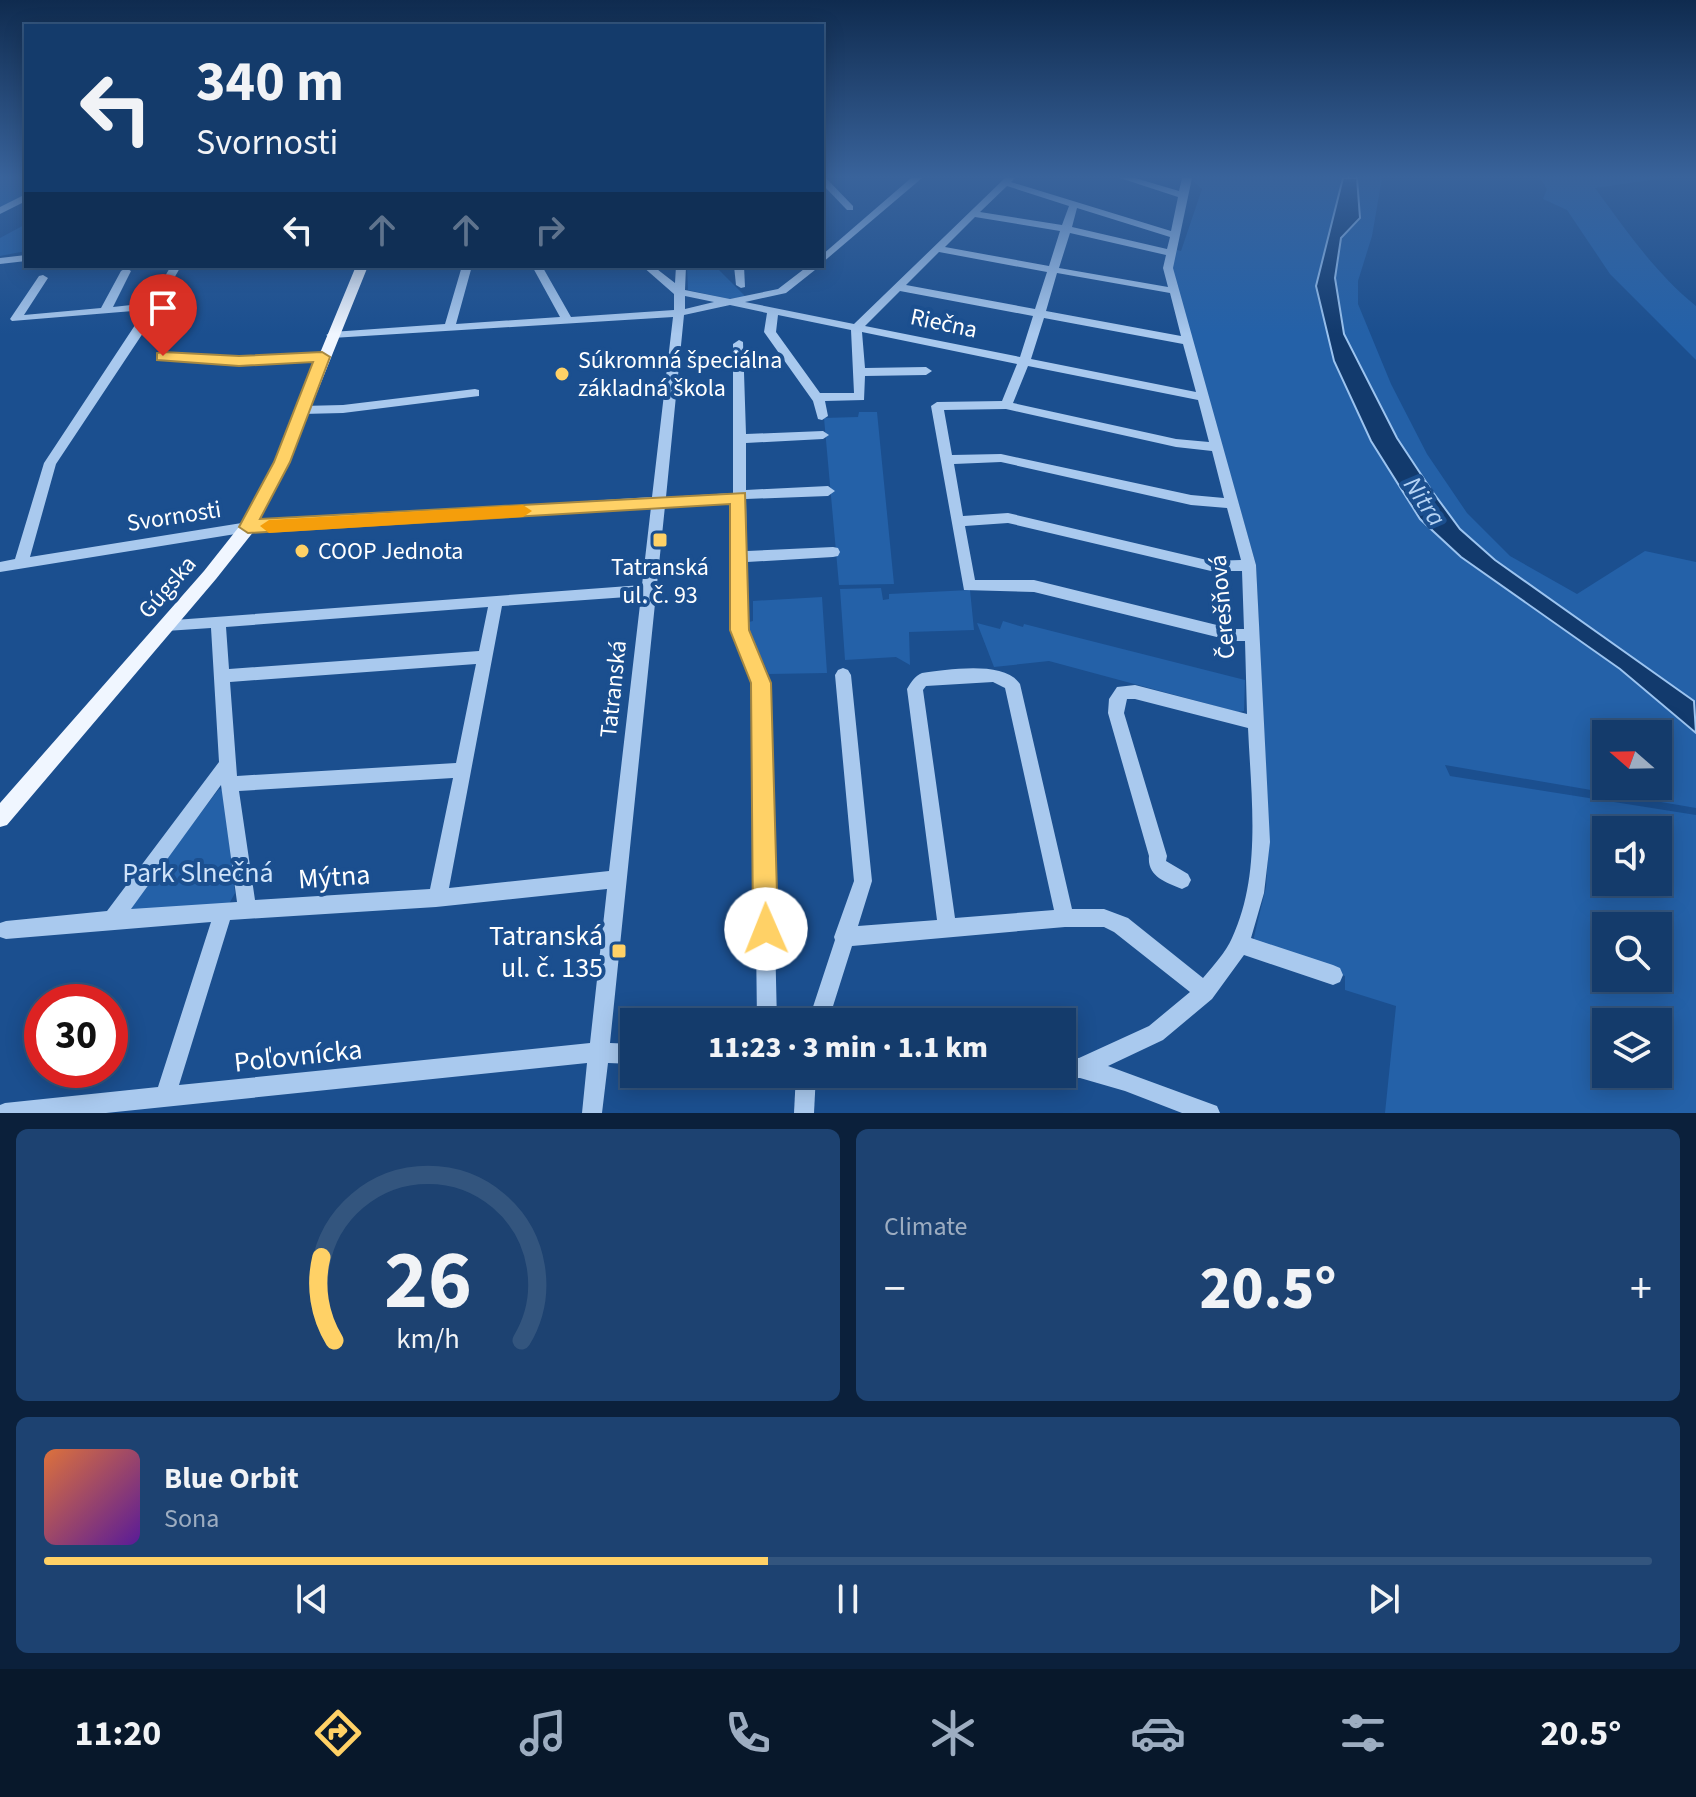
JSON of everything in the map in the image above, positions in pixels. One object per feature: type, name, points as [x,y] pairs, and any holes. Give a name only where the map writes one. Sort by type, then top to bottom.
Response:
[{"type":"main road","name":"Gúgska","points":[[0,818],[248,527],[282,462],[322,357],[361,268]]},
{"type":"street","points":[[824,258],[857,230]]},
{"type":"street","points":[[816,397],[860,397],[856,328],[957,230]]},
{"type":"street","points":[[1006,405],[1024,362],[1066,230]]},
{"type":"street","points":[[1070,230],[1171,253]]},
{"type":"street","points":[[1158,230],[1174,235]]},
{"type":"street","name":"Čerešňová","points":[[1076,1066],[1156,1033],[1205,992],[1240,944],[1255,893],[1261,842],[1249,565],[1168,268],[1175,230]]},
{"type":"street","points":[[937,249],[1174,291]]},
{"type":"street","points":[[0,261],[24,258]]},
{"type":"street","points":[[21,563],[50,463],[175,268]]},
{"type":"street","points":[[450,327],[466,268]]},
{"type":"street","points":[[538,268],[567,320]]},
{"type":"street","points":[[650,268],[679,292]]},
{"type":"street","points":[[661,277],[674,276],[681,268]]},
{"type":"street","name":"Tatranská","points":[[592,1113],[679,313],[681,268]]},
{"type":"street","points":[[739,268],[741,285]]},
{"type":"street","points":[[332,335],[679,313],[782,291],[812,268]]},
{"type":"street","points":[[105,311],[126,271]]},
{"type":"street","points":[[43,278],[16,319],[153,306]]},
{"type":"street","points":[[898,287],[1187,341]]},
{"type":"street","name":"Riečna","points":[[679,292],[1201,397]]},
{"type":"street","points":[[773,310],[770,332],[816,397],[822,416]]},
{"type":"street","points":[[739,344],[740,630],[761,683],[767,1008]]},
{"type":"street","points":[[163,356],[239,361],[322,357]]},
{"type":"street","points":[[859,372],[926,371]]},
{"type":"street","points":[[302,410],[343,409],[476,393]]},
{"type":"street","points":[[1215,447],[1176,443],[1006,405],[937,406],[969,586],[1034,586],[1233,635],[1251,635]]},
{"type":"street","points":[[739,439],[823,435]]},
{"type":"street","points":[[948,460],[1001,458],[1191,500],[1231,504]]},
{"type":"street","name":"Svornosti","points":[[0,567],[248,527],[828,491]]},
{"type":"street","points":[[957,521],[1008,518],[1211,566],[1249,565]]},
{"type":"street","points":[[739,557],[833,552]]},
{"type":"street","points":[[166,625],[647,590]]},
{"type":"street","points":[[438,897],[496,602]]},
{"type":"street","points":[[218,623],[227,764],[247,909]]},
{"type":"street","points":[[221,676],[485,657]]},
{"type":"street","points":[[822,1008],[863,881],[843,675]]},
{"type":"street","points":[[947,927],[915,689],[922,680],[930,679],[994,675],[1012,684],[1065,918]]},
{"type":"street","points":[[1182,880],[1157,866],[1158,856],[1116,713],[1117,699],[1123,692],[1135,692],[1256,723]]},
{"type":"street","points":[[114,917],[227,764]]},
{"type":"street","points":[[230,784],[461,770]]},
{"type":"street","name":"Mýtna","points":[[6,930],[114,917],[223,913],[438,897],[617,879]]},
{"type":"street","points":[[165,1097],[223,913]]},
{"type":"street","points":[[843,937],[1065,918],[1104,918],[1121,925],[1205,992]]},
{"type":"street","points":[[1240,944],[1333,975]]},
{"type":"street","points":[[598,1052],[620,1053]]},
{"type":"street","name":"Poľovnícka","points":[[5,1113],[598,1052]]},
{"type":"street","points":[[1076,1069],[1125,1081],[1210,1113]]},
{"type":"street","points":[[804,1113],[805,1088]]},
{"type":"green space","points":[[15,230],[24,230],[24,251],[0,256],[0,238]]},
{"type":"green space","points":[[1188,230],[1330,230],[1316,286],[1420,519],[1620,669],[1696,733],[1696,808],[1649,800],[1672,800],[1672,720],[1592,720],[1592,790],[1445,765],[1450,776],[1696,815],[1696,1113],[1385,1113],[1396,1006],[1345,990],[1345,976],[1253,941],[1266,887],[1269,839],[1256,565],[1172,270],[1174,249],[1181,251]]},
{"type":"green space","points":[[1349,230],[1373,230],[1358,281],[1358,304],[1391,384],[1427,454],[1467,513],[1510,556],[1577,594],[1645,551],[1696,562],[1696,703],[1495,560],[1460,529],[1397,438],[1344,334],[1335,278],[1341,238]]},
{"type":"green space","points":[[1580,230],[1626,230],[1654,265],[1696,306],[1696,360],[1610,274]]},
{"type":"green space","points":[[687,268],[717,268],[746,297],[729,299],[688,290]]},
{"type":"green space","points":[[859,412],[877,412],[894,584],[839,585],[824,418],[858,417]]},
{"type":"green space","points":[[881,588],[883,600],[889,599],[889,594],[970,590],[974,630],[909,632],[910,665],[896,657],[845,660],[840,589]]},
{"type":"green space","points":[[822,597],[827,673],[769,674],[745,623],[753,621],[753,601]]},
{"type":"green space","points":[[1003,621],[1245,680],[1244,711],[1238,712],[1049,661],[994,667],[977,623],[1000,629]]},
{"type":"green space","name":"Park Slnečná","points":[[219,789],[223,790],[235,893],[229,904],[125,912]]},
{"type":"water","name":"Nitra","points":[[1330,230],[1349,230],[1341,238],[1335,278],[1344,334],[1397,438],[1432,491],[1460,529],[1495,560],[1694,701],[1696,733],[1620,669],[1461,557],[1420,519],[1371,441],[1334,361],[1316,286]]},
{"type":"slow traffic","points":[[269,526],[523,511]]},
{"type":"place","name":"Súkromná špeciálna základná škola","points":[[562,374]]},
{"type":"place","name":"Tatranská ul. č. 93","points":[[660,540]]},
{"type":"place","name":"COOP Jednota","points":[[302,551]]},
{"type":"place","name":"Tatranská ul. č. 135","points":[[619,951]]},
{"type":"route","points":[[163,356],[239,361],[322,357],[282,462],[248,527],[739,497],[740,630],[761,683],[766,929]]}]
